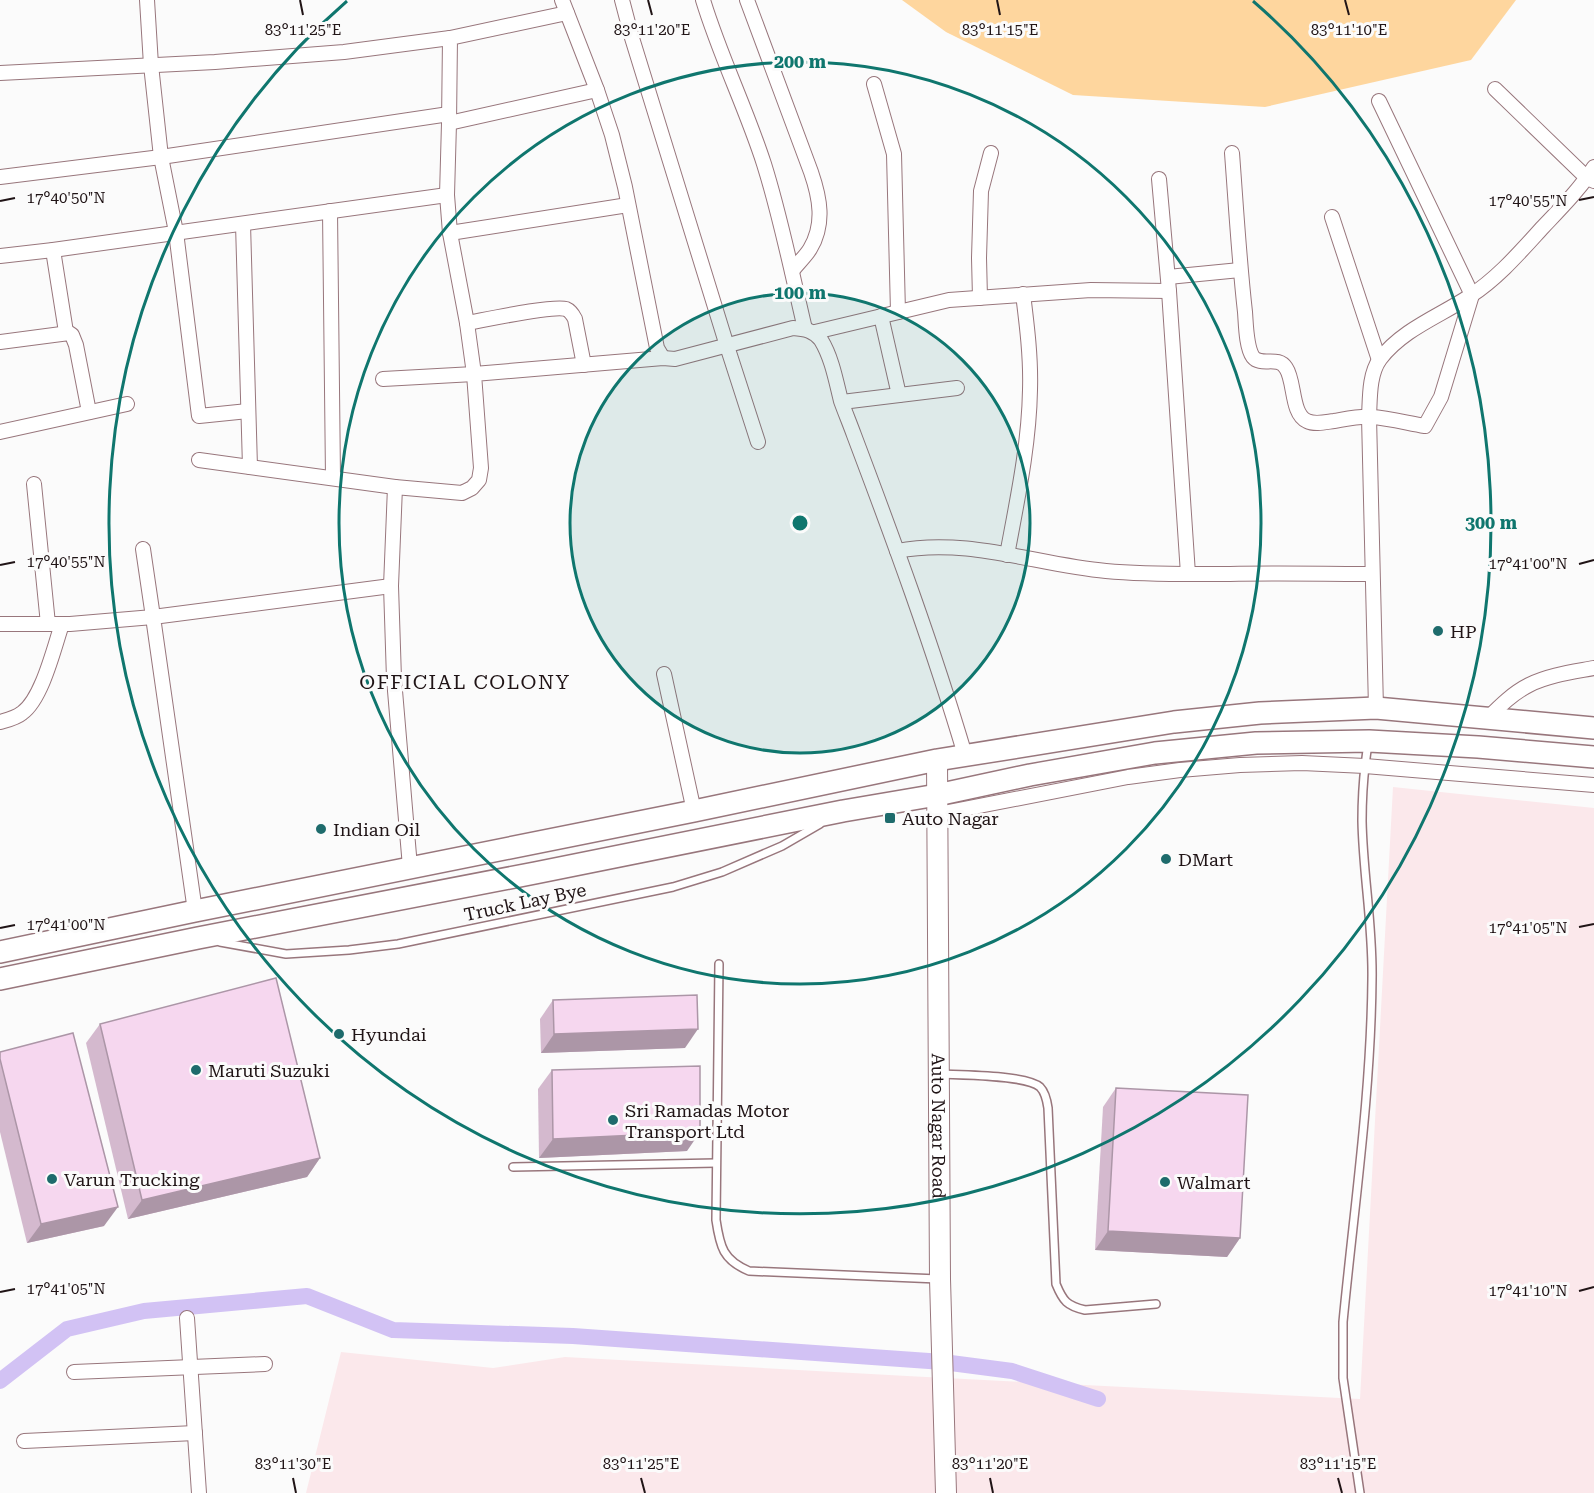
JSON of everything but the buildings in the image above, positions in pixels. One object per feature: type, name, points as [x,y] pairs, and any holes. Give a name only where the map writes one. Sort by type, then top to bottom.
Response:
[{"type":"main road","points":[[0,952],[195,910],[694,811],[937,760],[1174,722],[1260,713],[1376,708],[1594,728]]},
{"type":"main road","points":[[0,979],[843,811],[937,805],[1030,775],[1155,753],[1256,742],[1369,741],[1594,757]]},
{"type":"street","points":[[147,0],[161,157],[176,232],[199,416],[248,411]]},
{"type":"street","points":[[622,0],[758,442]]},
{"type":"street","points":[[703,0],[765,165],[810,331],[822,343],[828,355],[842,402],[947,695],[965,755]]},
{"type":"street","points":[[747,0],[811,172],[819,201],[820,212],[815,238],[809,250],[792,271]]},
{"type":"street","points":[[0,73],[214,62],[344,52],[450,38],[564,7],[612,135],[657,348],[663,358]]},
{"type":"street","points":[[199,460],[462,493],[472,488],[479,480],[480,457],[474,374],[450,233],[447,195],[450,38]]},
{"type":"street","points":[[874,84],[894,154],[898,312]]},
{"type":"street","points":[[1376,708],[1369,417],[1374,372],[1379,360],[1410,331],[1472,296],[1498,274],[1592,175],[1495,89]]},
{"type":"street","points":[[0,177],[449,119],[597,90]]},
{"type":"street","points":[[1232,153],[1240,270],[1247,336],[1252,355],[1260,361],[1276,361],[1286,368],[1300,416],[1306,421],[1318,423],[1369,417],[1425,426],[1441,397],[1472,296],[1379,101]]},
{"type":"street","points":[[980,298],[981,191],[991,153]]},
{"type":"street","points":[[1159,179],[1188,574]]},
{"type":"street","points":[[0,256],[447,195]]},
{"type":"street","points":[[450,233],[628,205]]},
{"type":"street","points":[[330,211],[333,478]]},
{"type":"street","points":[[1332,217],[1379,360]]},
{"type":"street","points":[[243,224],[250,466]]},
{"type":"street","points":[[53,250],[66,332]]},
{"type":"street","points":[[383,379],[474,374],[663,358],[675,359],[793,328],[810,331],[949,300],[1168,284],[1240,270]]},
{"type":"street","points":[[1007,555],[1029,414],[1029,354],[1023,294]]},
{"type":"street","points":[[467,323],[552,309],[567,310],[573,314],[575,320],[584,365]]},
{"type":"street","points":[[881,316],[899,395]]},
{"type":"street","points":[[0,342],[66,332],[72,335],[89,412]]},
{"type":"street","points":[[842,402],[957,388]]},
{"type":"street","points":[[0,432],[127,404]]},
{"type":"street","points":[[0,722],[22,713],[37,694],[55,624],[34,484]]},
{"type":"street","points":[[395,486],[391,586],[394,680],[410,867]]},
{"type":"street","points":[[897,551],[912,548],[974,549],[1105,572],[1372,574]]},
{"type":"street","points":[[144,549],[195,910]]},
{"type":"street","points":[[0,624],[55,624],[153,617],[391,586]]},
{"type":"street","points":[[1488,718],[1506,700],[1529,685],[1555,676],[1594,668]]},
{"type":"street","points":[[664,674],[694,811]]},
{"type":"street","name":"Auto Nagar Road","points":[[937,760],[940,1280],[946,1493]]},
{"type":"street","points":[[937,805],[1180,770],[1302,763],[1594,785]]},
{"type":"street","points":[[187,1318],[199,1493]]},
{"type":"street","points":[[75,1371],[265,1364]]},
{"type":"street","points":[[24,1440],[195,1433]]},
{"type":"lane","points":[[1360,1493],[1343,1378],[1342,1351],[1345,1299],[1365,1112],[1372,987],[1373,958],[1362,822],[1365,766],[1369,741]]},
{"type":"lane","name":"Truck Lay Bye","points":[[198,938],[286,954],[398,944],[673,887],[722,872],[782,846],[843,811]]},
{"type":"lane","points":[[720,964],[716,1220],[719,1242],[726,1256],[738,1266],[749,1271],[940,1280]]},
{"type":"lane","points":[[939,1073],[1017,1079],[1041,1087],[1048,1108],[1056,1284],[1060,1294],[1066,1302],[1085,1310],[1156,1304]]},
{"type":"lane","points":[[513,1167],[716,1163]]},
{"type":"shaded area","points":[[902,0],[1516,0],[1471,60],[1265,107],[1073,95],[946,32]]},
{"type":"shaded area","points":[[1393,787],[1594,808],[1594,1493],[306,1493],[341,1352],[493,1368],[565,1357],[1360,1399]]},
{"type":"waterway","points":[[0,1381],[67,1329],[144,1311],[307,1296],[393,1330],[573,1336],[943,1362],[1012,1371],[1098,1399]]},
{"type":"place","name":"HP","points":[[1438,631]]},
{"type":"place","name":"Auto Nagar","points":[[890,818]]},
{"type":"place","name":"Indian Oil","points":[[321,829]]},
{"type":"place","name":"DMart","points":[[1166,859]]},
{"type":"place","name":"Hyundai","points":[[339,1034]]},
{"type":"place","name":"Maruti Suzuki","points":[[196,1070]]},
{"type":"place","name":"Sri Ramadas Motor Transport Ltd","points":[[613,1120]]},
{"type":"place","name":"Varun Trucking","points":[[52,1179]]},
{"type":"place","name":"Walmart","points":[[1165,1182]]},
{"type":"district","name":"OFFICIAL COLONY","points":[[465,682]]}]
